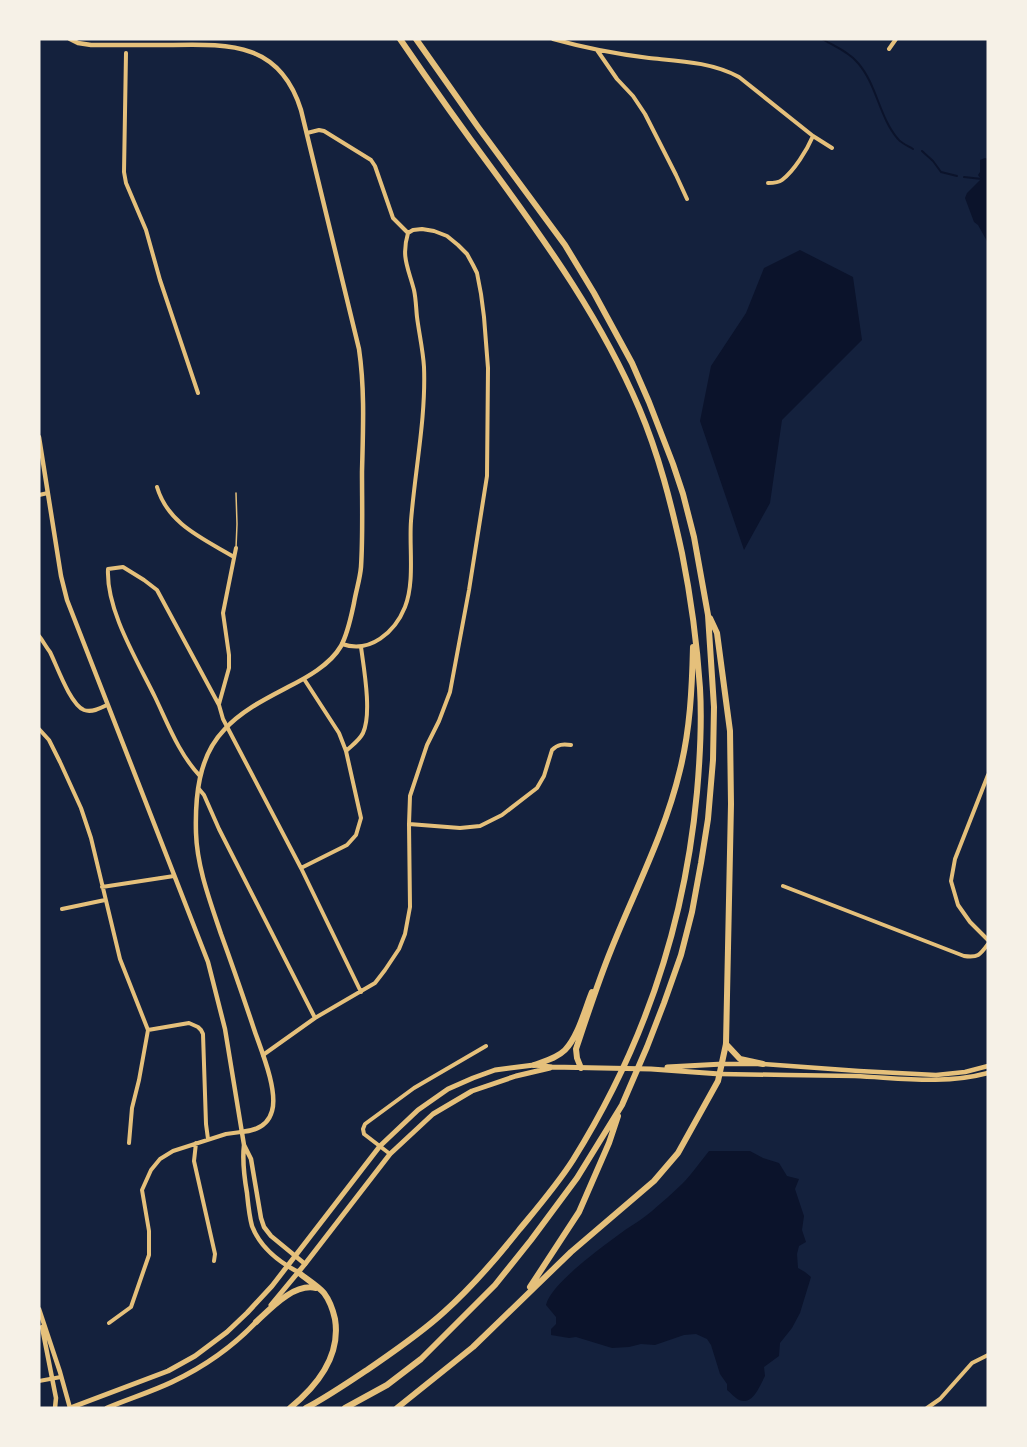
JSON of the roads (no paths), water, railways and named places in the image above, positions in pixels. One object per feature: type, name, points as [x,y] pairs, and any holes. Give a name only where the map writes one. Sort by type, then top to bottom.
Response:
[{"type":"highway","points":[[306,1408],[324,1399],[394,1352],[443,1313],[484,1272],[566,1170],[610,1094],[645,1016],[663,963],[684,886],[700,759],[700,690],[690,592],[662,469],[639,407],[589,309],[558,261],[400,39]]},
{"type":"highway","points":[[416,39],[565,245],[632,363],[683,494],[694,537],[708,615],[714,707],[713,760],[708,819],[692,912],[678,964],[609,1143],[579,1212],[523,1297]]},
{"type":"highway","points":[[398,1407],[473,1347],[571,1252],[654,1181],[678,1152],[718,1081],[726,1044],[730,731],[717,633],[708,615]]},
{"type":"highway","points":[[581,1068],[576,1049],[611,951],[666,820],[681,768],[692,693],[693,620]]},
{"type":"highway","points":[[534,1065],[551,1059],[570,1043],[605,959],[611,951]]},
{"type":"highway","points":[[726,1044],[740,1059],[763,1064]]},
{"type":"highway","points":[[345,1408],[387,1385],[421,1359],[495,1285],[577,1178],[622,1105]]},
{"type":"highway","points":[[290,1408],[311,1388],[327,1366],[336,1341],[333,1310],[324,1293],[298,1272]]},
{"type":"highway","points":[[256,1322],[298,1289],[308,1287],[318,1289]]},
{"type":"main road","points":[[70,1408],[168,1371],[195,1356],[227,1332],[272,1286],[380,1146],[418,1110],[448,1089],[495,1070],[534,1065],[552,1068],[651,1068],[723,1064]]},
{"type":"main road","points":[[107,1408],[172,1382],[209,1362],[235,1341],[256,1322],[305,1264],[390,1154],[434,1114],[472,1091],[516,1076],[552,1068]]},
{"type":"main road","points":[[651,1068],[720,1074]]},
{"type":"street","points":[[70,39],[92,45],[208,44],[243,48],[268,61],[287,79],[295,93],[307,133],[359,350],[363,379],[361,570],[351,620],[342,644],[326,662],[304,679],[262,701],[228,726],[214,744],[200,776],[198,787],[196,824],[199,863],[215,917],[263,1055],[273,1090],[273,1110],[269,1120],[258,1128],[226,1134],[173,1151],[151,1170],[142,1190],[149,1231],[149,1255],[131,1307],[109,1323]]},
{"type":"street","points":[[553,39],[597,50],[711,65],[730,71],[813,136],[832,148]]},
{"type":"street","points":[[889,49],[896,39]]},
{"type":"street","points":[[597,50],[645,114],[687,200]]},
{"type":"street","points":[[126,53],[124,172],[126,183],[146,230],[160,280],[198,393]]},
{"type":"street","points":[[307,133],[324,131],[372,160],[393,218],[408,232]]},
{"type":"street","points":[[768,183],[782,180],[800,159],[813,136]]},
{"type":"street","points":[[263,1055],[315,1018],[375,983],[399,949],[410,916],[410,796],[427,745],[440,721],[450,692],[469,590],[487,476],[488,395],[484,316],[479,284],[473,265],[458,244],[434,231],[422,229],[408,232]]},
{"type":"street","points":[[342,644],[361,647],[375,643],[390,630],[402,614],[408,594],[412,546],[411,525],[420,446],[424,366],[414,291],[406,266],[405,243],[408,232]]},
{"type":"street","points":[[39,437],[66,600],[208,962],[225,1029],[241,1132],[251,1159],[261,1218],[271,1236],[305,1264]]},
{"type":"street","points":[[157,487],[164,506],[171,515],[190,530],[234,557]]},
{"type":"street","points":[[39,495],[48,493]]},
{"type":"street","points":[[219,705],[229,668],[223,613],[236,548]]},
{"type":"street","points":[[200,776],[183,754],[119,623],[108,584],[108,569],[123,567],[144,579],[157,590],[219,705],[221,714],[301,868],[361,992]]},
{"type":"street","points":[[39,636],[69,691],[82,708],[86,711],[93,711],[108,705]]},
{"type":"street","points":[[346,751],[362,735],[367,722],[361,647]]},
{"type":"street","points":[[301,868],[347,845],[356,835],[361,818],[346,751],[339,733],[304,679]]},
{"type":"street","points":[[39,729],[49,740],[72,786],[91,838],[120,959],[148,1030],[132,1108],[129,1143]]},
{"type":"street","points":[[409,824],[460,828],[480,826],[502,815],[537,788],[544,776],[552,750],[559,745],[571,745]]},
{"type":"street","points":[[988,775],[955,859],[951,881],[958,905],[970,922],[988,940]]},
{"type":"street","points":[[198,787],[315,1018]]},
{"type":"street","points":[[102,887],[174,876]]},
{"type":"street","points":[[783,886],[964,956],[980,955],[988,944]]},
{"type":"street","points":[[62,909],[105,900]]},
{"type":"street","points":[[148,1030],[189,1023],[201,1030],[208,1139]]},
{"type":"street","points":[[390,1154],[364,1134],[365,1124],[414,1088],[486,1046]]},
{"type":"street","points":[[723,1064],[763,1064],[936,1075],[965,1072],[988,1066]]},
{"type":"street","points":[[720,1074],[787,1074],[946,1081],[988,1073]]},
{"type":"street","points":[[196,1143],[194,1161],[215,1254],[214,1261]]},
{"type":"street","points":[[244,1145],[242,1160],[252,1225],[267,1250],[287,1267],[298,1272]]},
{"type":"street","points":[[39,1309],[70,1408]]},
{"type":"street","points":[[39,1309],[56,1398],[55,1408]]},
{"type":"street","points":[[927,1408],[940,1399],[972,1363],[988,1355]]},
{"type":"street","points":[[39,1381],[61,1377]]},
{"type":"lane","points":[[236,493],[236,548]]},
{"type":"water","points":[[988,159],[988,243],[974,222],[965,198],[981,179],[978,175],[980,160]]},
{"type":"water","points":[[800,250],[853,277],[862,340],[782,420],[770,503],[744,550],[700,421],[711,366],[746,313],[764,268]]},
{"type":"water","points":[[709,1151],[750,1151],[779,1163],[787,1176],[799,1179],[795,1189],[804,1216],[802,1230],[806,1242],[799,1246],[798,1268],[811,1277],[800,1313],[780,1343],[779,1356],[764,1367],[765,1376],[758,1389],[752,1397],[744,1401],[727,1390],[727,1384],[720,1374],[707,1339],[696,1334],[684,1335],[655,1345],[641,1344],[612,1348],[576,1337],[551,1335],[551,1329],[556,1324],[556,1317],[546,1305],[550,1296],[568,1275],[668,1197]]},
{"type":"waterway","points":[[822,39],[846,52],[858,63],[870,81],[886,121],[899,140],[913,149]]},
{"type":"waterway","points":[[922,151],[941,172],[957,176]]},
{"type":"waterway","points":[[964,177],[982,179]]}]
